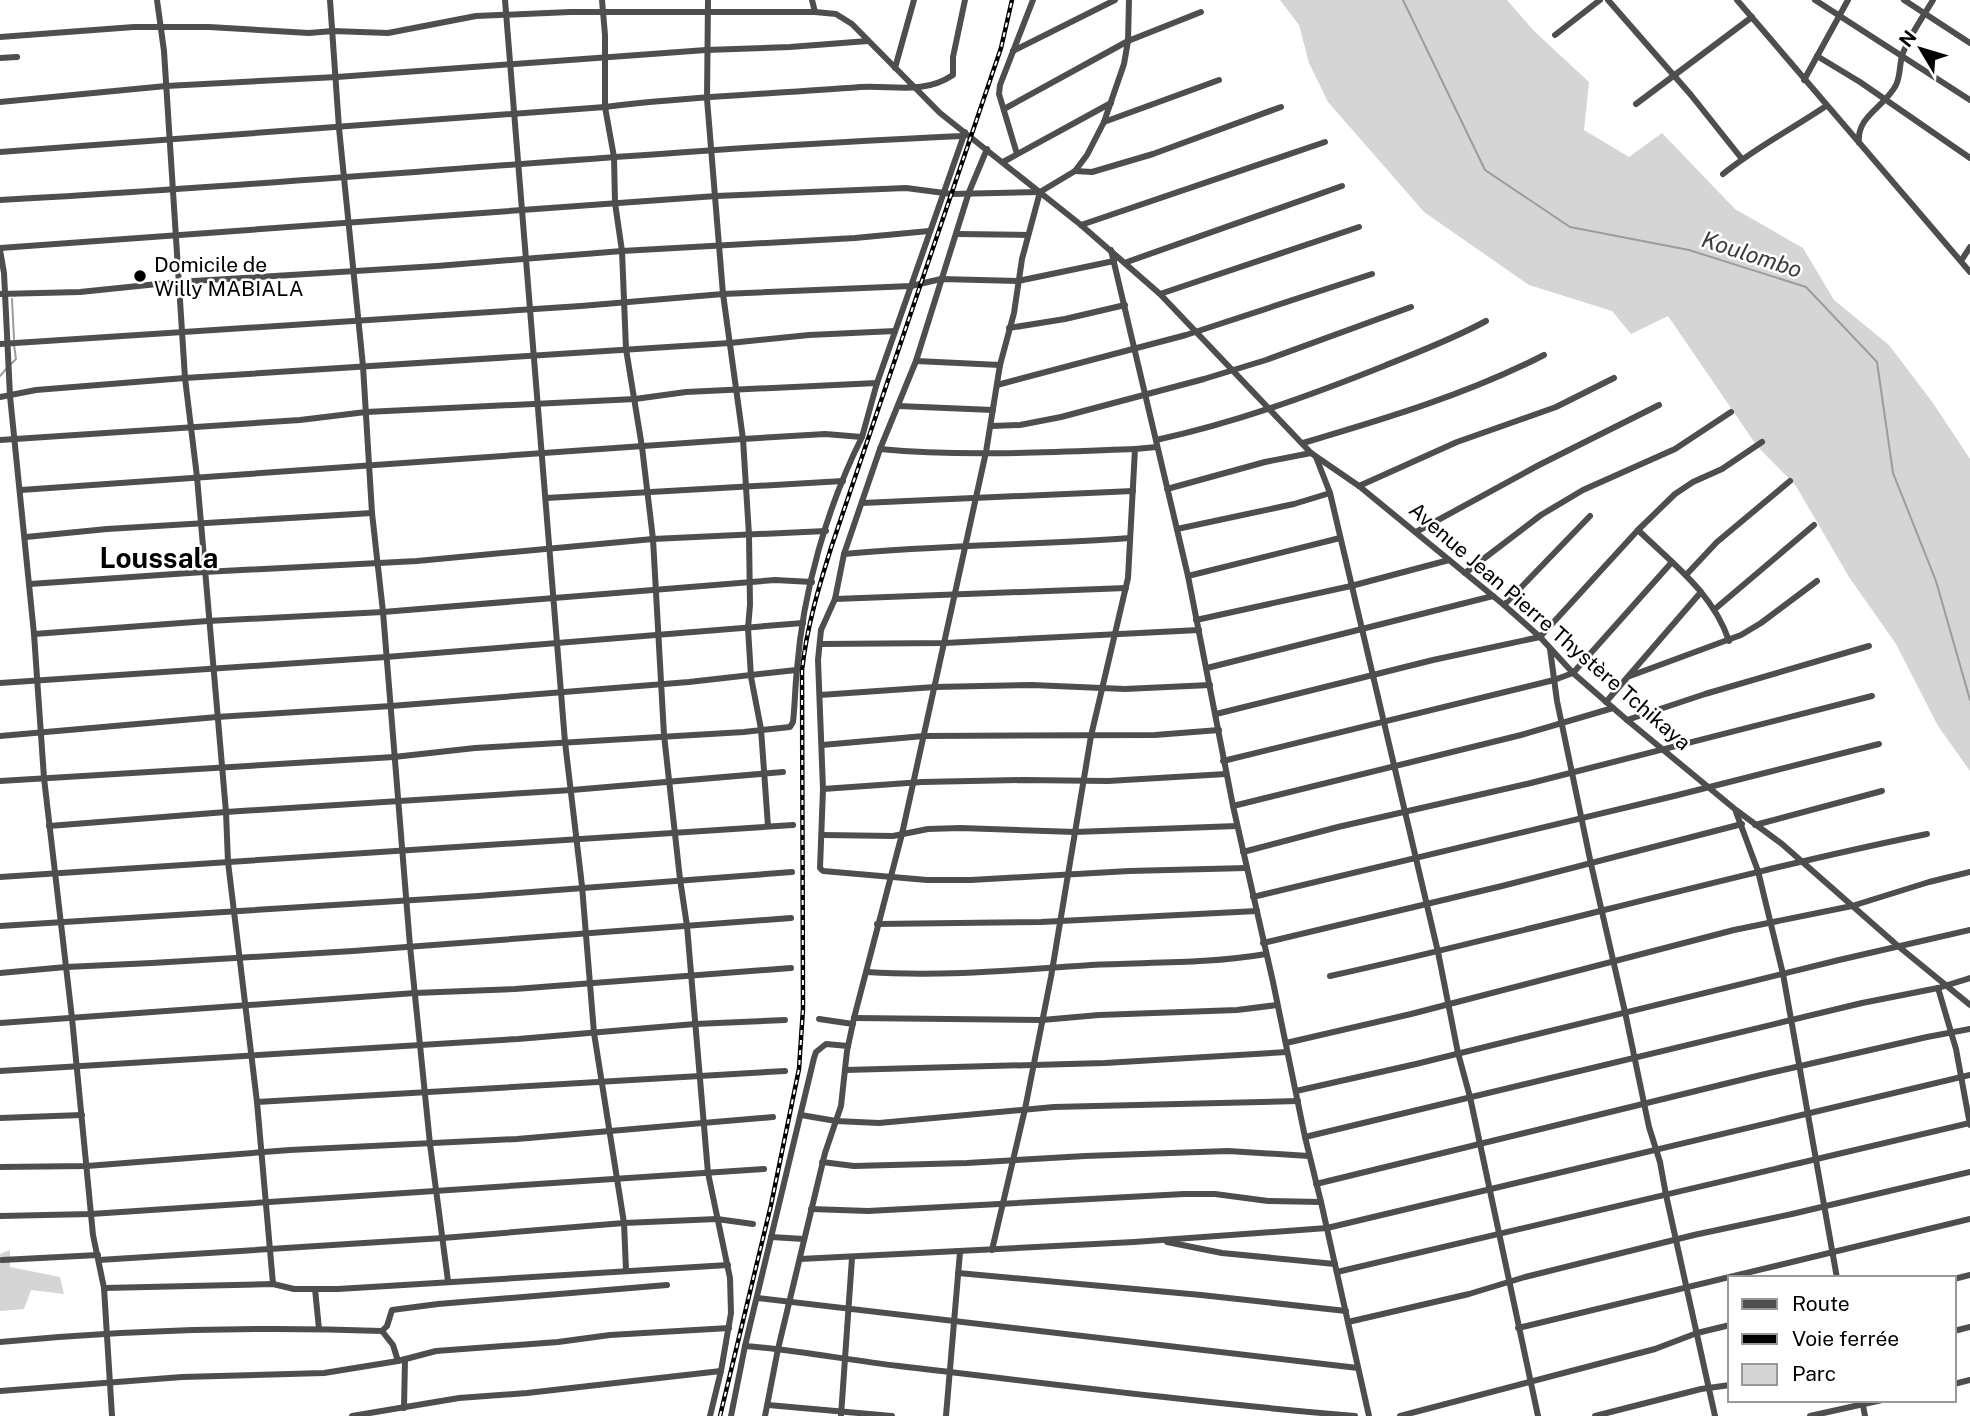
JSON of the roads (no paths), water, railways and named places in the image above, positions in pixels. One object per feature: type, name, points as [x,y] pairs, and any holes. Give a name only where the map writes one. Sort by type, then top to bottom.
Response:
[{"type":"street","points":[[157,0],[162,28],[170,138],[181,333],[197,477],[228,862],[257,1102],[273,1284]]},
{"type":"street","points":[[330,0],[363,366],[372,513],[383,612],[401,850],[430,1144],[448,1281]]},
{"type":"street","points":[[505,0],[565,742],[582,887],[594,1033],[624,1223],[626,1270]]},
{"type":"street","points":[[602,0],[605,107],[614,157],[615,203],[622,251],[626,349],[653,539],[664,735],[687,926],[708,1173],[732,1296],[729,1328],[710,1416]]},
{"type":"street","points":[[708,0],[707,99],[723,294],[743,439],[749,535],[748,628],[751,677],[761,729],[768,826]]},
{"type":"street","points":[[812,0],[815,12]]},
{"type":"street","points":[[895,68],[914,0]]},
{"type":"street","points":[[0,152],[340,128],[654,101],[867,87],[915,89],[953,75],[953,57],[965,0]]},
{"type":"street","points":[[1017,153],[999,94],[1000,85],[1033,0]]},
{"type":"street","points":[[1013,51],[1115,0]]},
{"type":"street","points":[[112,1416],[104,1288],[91,1213],[44,778],[26,537],[10,396],[0,249],[716,196],[906,188],[944,194],[1040,192],[1075,171],[1087,155],[1104,122],[1124,64],[1128,41],[1129,0]]},
{"type":"street","points":[[1555,35],[1600,0]]},
{"type":"street","points":[[1608,0],[1675,76],[1742,159]]},
{"type":"street","points":[[1737,0],[1970,272]]},
{"type":"street","points":[[1815,0],[1970,100]]},
{"type":"street","points":[[1804,80],[1848,0]]},
{"type":"street","points":[[1905,0],[1970,43]]},
{"type":"street","points":[[1859,145],[1861,124],[1896,85],[1902,55],[1933,0]]},
{"type":"street","name":"Avenue Jean Pierre Thystère Tchikaya","points":[[0,37],[134,27],[387,33],[476,16],[603,11],[836,14],[844,18],[964,134],[987,149],[1126,262],[1314,454],[1359,486],[1504,605],[1606,702],[1801,860],[1898,946],[1970,1005]]},
{"type":"street","points":[[1004,109],[1128,41],[1200,12]]},
{"type":"street","points":[[1636,103],[1752,17]]},
{"type":"street","points":[[0,102],[166,86],[337,78],[706,50],[868,41]]},
{"type":"street","points":[[1817,56],[1970,158]]},
{"type":"street","points":[[0,58],[17,57]]},
{"type":"street","points":[[1104,122],[1219,80]]},
{"type":"street","points":[[1003,162],[1111,103]]},
{"type":"street","points":[[1723,174],[1826,106]]},
{"type":"street","points":[[1075,171],[1091,172],[1153,154],[1281,107]]},
{"type":"street","points":[[0,200],[173,190],[711,149],[964,134],[877,383],[862,437],[826,531],[803,623],[792,725],[394,757],[0,781]]},
{"type":"street","points":[[1081,225],[1325,142]]},
{"type":"street","points":[[987,149],[969,192],[916,361],[889,422],[844,554],[835,599],[821,630],[818,660],[823,789],[821,870],[926,880],[971,880],[1247,868]]},
{"type":"street","points":[[1126,262],[1342,186]]},
{"type":"street","points":[[765,1416],[822,1162],[841,1106],[848,1046],[902,834],[945,643],[986,452],[1000,365],[1040,192]]},
{"type":"street","points":[[1160,294],[1359,227]]},
{"type":"street","points":[[2,294],[80,292],[177,282],[622,251],[855,239],[929,231]]},
{"type":"street","points":[[957,234],[1028,236]]},
{"type":"street","points":[[1961,261],[1970,247]]},
{"type":"street","points":[[1111,250],[1188,576],[1223,761],[1286,1043],[1304,1137],[1369,1416]]},
{"type":"street","points":[[0,344],[723,294],[911,286],[941,279],[1018,281],[1114,261]]},
{"type":"street","points":[[997,385],[1197,332],[1372,274]]},
{"type":"street","points":[[1009,328],[1125,305]]},
{"type":"street","points":[[990,426],[1020,425],[1061,417],[1145,395],[1232,370],[1411,307]]},
{"type":"street","points":[[880,449],[909,452],[986,452],[1135,449],[1270,409],[1453,338],[1486,320]]},
{"type":"street","points":[[0,397],[36,390],[185,378],[895,331]]},
{"type":"street","points":[[1303,443],[1433,401],[1512,371],[1544,355]]},
{"type":"street","points":[[916,361],[1000,365]]},
{"type":"street","points":[[1359,486],[1457,442],[1556,407],[1614,378]]},
{"type":"street","points":[[0,440],[300,420],[366,412],[635,399],[686,391],[877,383]]},
{"type":"street","points":[[1416,533],[1539,465],[1659,405]]},
{"type":"street","points":[[898,406],[993,410]]},
{"type":"street","points":[[1465,573],[1541,515],[1583,490],[1675,449],[1731,412]]},
{"type":"street","points":[[20,490],[743,439],[836,434],[862,437]]},
{"type":"street","points":[[1216,714],[1540,637],[1638,530],[1683,488],[1722,469],[1762,442]]},
{"type":"street","points":[[992,1250],[1034,1064],[1091,736],[1126,588],[1135,449]]},
{"type":"street","points":[[1167,489],[1265,462],[1314,454],[1330,493],[1427,902],[1538,1416]]},
{"type":"street","points":[[546,498],[843,481]]},
{"type":"street","points":[[1686,575],[1717,542],[1790,481]]},
{"type":"street","points":[[862,503],[1133,491]]},
{"type":"street","points":[[1177,529],[1269,510],[1330,493]]},
{"type":"street","points":[[26,537],[107,529],[372,513]]},
{"type":"street","points":[[1504,605],[1590,516]]},
{"type":"street","points":[[1715,609],[1814,525]]},
{"type":"street","points":[[1638,530],[1686,575],[1715,609],[1729,641]]},
{"type":"street","points":[[30,584],[377,563],[653,539],[826,531]]},
{"type":"street","points":[[844,554],[894,549],[1130,538]]},
{"type":"street","points":[[1188,576],[1340,538]]},
{"type":"street","points":[[1196,620],[1351,586],[1449,560]]},
{"type":"street","points":[[1223,761],[1554,680],[1573,673],[1672,562]]},
{"type":"street","points":[[34,634],[383,612],[775,580],[812,582]]},
{"type":"street","points":[[1630,676],[1729,641],[1762,623],[1818,581]]},
{"type":"street","points":[[835,599],[1126,588]]},
{"type":"street","points":[[1606,702],[1701,592]]},
{"type":"street","points":[[1207,668],[1493,596]]},
{"type":"street","points":[[0,683],[386,657],[803,623]]},
{"type":"street","points":[[820,644],[945,643],[1199,630]]},
{"type":"street","points":[[1549,646],[1561,723],[1591,864],[1715,1416]]},
{"type":"street","points":[[1627,720],[1869,646]]},
{"type":"street","points":[[0,736],[751,677],[796,670]]},
{"type":"street","points":[[820,695],[935,687],[1032,685],[1102,688],[1210,685]]},
{"type":"street","points":[[1243,852],[1663,750],[1872,696]]},
{"type":"street","points":[[1233,806],[1613,708]]},
{"type":"street","points":[[822,745],[924,736],[1155,735],[1219,730]]},
{"type":"street","points":[[1253,897],[1879,744]]},
{"type":"street","points":[[49,826],[572,790],[783,772]]},
{"type":"street","points":[[823,789],[913,783],[1226,774]]},
{"type":"street","points":[[1755,825],[1882,791]]},
{"type":"street","points":[[1736,810],[1758,871],[1783,974],[1838,1276]]},
{"type":"street","points":[[1264,943],[1591,864],[1742,824]]},
{"type":"street","points":[[0,877],[793,825]]},
{"type":"street","points":[[822,835],[902,834],[928,829],[961,828],[1076,832],[1237,826]]},
{"type":"street","points":[[1330,976],[1438,952],[1801,860],[1927,834]]},
{"type":"street","points":[[0,926],[792,872]]},
{"type":"street","points":[[1286,1043],[1399,1017],[1734,930],[1852,906],[1970,872]]},
{"type":"street","points":[[877,924],[1060,921],[1257,911]]},
{"type":"street","points":[[0,973],[791,918]]},
{"type":"street","points":[[1296,1091],[1970,930]]},
{"type":"street","points":[[867,972],[913,975],[1052,969],[1216,961],[1266,954]]},
{"type":"street","points":[[0,1023],[791,968]]},
{"type":"street","points":[[1304,1137],[1938,988],[1970,978]]},
{"type":"street","points":[[1160,1241],[1222,1253],[1336,1268],[1498,1235],[1970,1125],[1962,1077],[1938,988]]},
{"type":"street","points":[[819,1019],[1042,1020],[1099,1014],[1237,1010],[1277,1005]]},
{"type":"street","points":[[0,1071],[785,1020]]},
{"type":"street","points":[[1316,1184],[1800,1066],[1970,1029]]},
{"type":"street","points":[[731,1416],[816,1052],[826,1044],[848,1046]]},
{"type":"street","points":[[845,1070],[1226,1057],[1287,1052]]},
{"type":"street","points":[[257,1102],[785,1071]]},
{"type":"street","points":[[800,1259],[1160,1241],[1327,1228],[1970,1075]]},
{"type":"street","points":[[801,1115],[836,1121],[879,1123],[1025,1109],[1298,1101]]},
{"type":"street","points":[[0,1118],[82,1115]]},
{"type":"street","points":[[0,1167],[87,1166],[289,1150],[430,1144],[773,1117]]},
{"type":"street","points":[[822,1162],[854,1166],[1228,1151],[1309,1156]]},
{"type":"street","points":[[0,1216],[91,1213],[764,1170]]},
{"type":"street","points":[[1348,1322],[1469,1294],[1675,1240],[1970,1172]]},
{"type":"street","points":[[811,1209],[868,1211],[1184,1194],[1321,1202]]},
{"type":"street","points":[[2,1260],[270,1249],[624,1223],[717,1219],[753,1224]]},
{"type":"street","points":[[1731,1276],[1970,1219]]},
{"type":"street","points":[[771,1237],[804,1239]]},
{"type":"street","points":[[946,1416],[960,1252]]},
{"type":"street","points":[[841,1413],[852,1258]]},
{"type":"street","points":[[104,1288],[273,1284],[294,1289],[315,1289],[728,1265]]},
{"type":"street","points":[[958,1273],[1346,1311]]},
{"type":"street","points":[[1518,1328],[1728,1277]]},
{"type":"street","points":[[0,1342],[108,1332],[319,1329],[382,1331],[387,1326],[391,1310],[667,1286]]},
{"type":"street","points":[[315,1289],[319,1329]]},
{"type":"street","points":[[757,1298],[1358,1368]]},
{"type":"street","points":[[1400,1416],[1655,1349],[1697,1333],[1728,1325]]},
{"type":"street","points":[[0,1391],[182,1377],[292,1376],[402,1360],[436,1351],[558,1342],[610,1335],[729,1328]]},
{"type":"street","points":[[382,1331],[402,1360],[404,1408]]},
{"type":"street","points":[[746,1346],[950,1372],[1355,1416]]},
{"type":"street","points":[[352,1416],[459,1398],[721,1371]]},
{"type":"street","points":[[1595,1416],[1728,1385]]},
{"type":"street","points":[[1810,1416],[1862,1402],[1865,1416]]},
{"type":"street","points":[[768,1405],[892,1416]]},
{"type":"waterway","name":"Koulombo","points":[[1403,0],[1485,170],[1570,227],[1689,250],[1806,287],[1877,362],[1893,473],[1936,581],[1970,700]]},
{"type":"waterway","points":[[12,299],[14,339]]},
{"type":"waterway","points":[[10,365],[16,359],[14,345]]},
{"type":"waterway","points":[[0,376],[6,369]]},
{"type":"railway","points":[[720,1416],[771,1205],[799,1069],[803,1009],[802,670],[807,638],[832,545],[1001,48],[1012,0]]},
{"type":"place","name":"Domicile de Willy MABIALA","points":[[140,276]]},
{"type":"district","name":"Loussala","points":[[159,557]]}]
